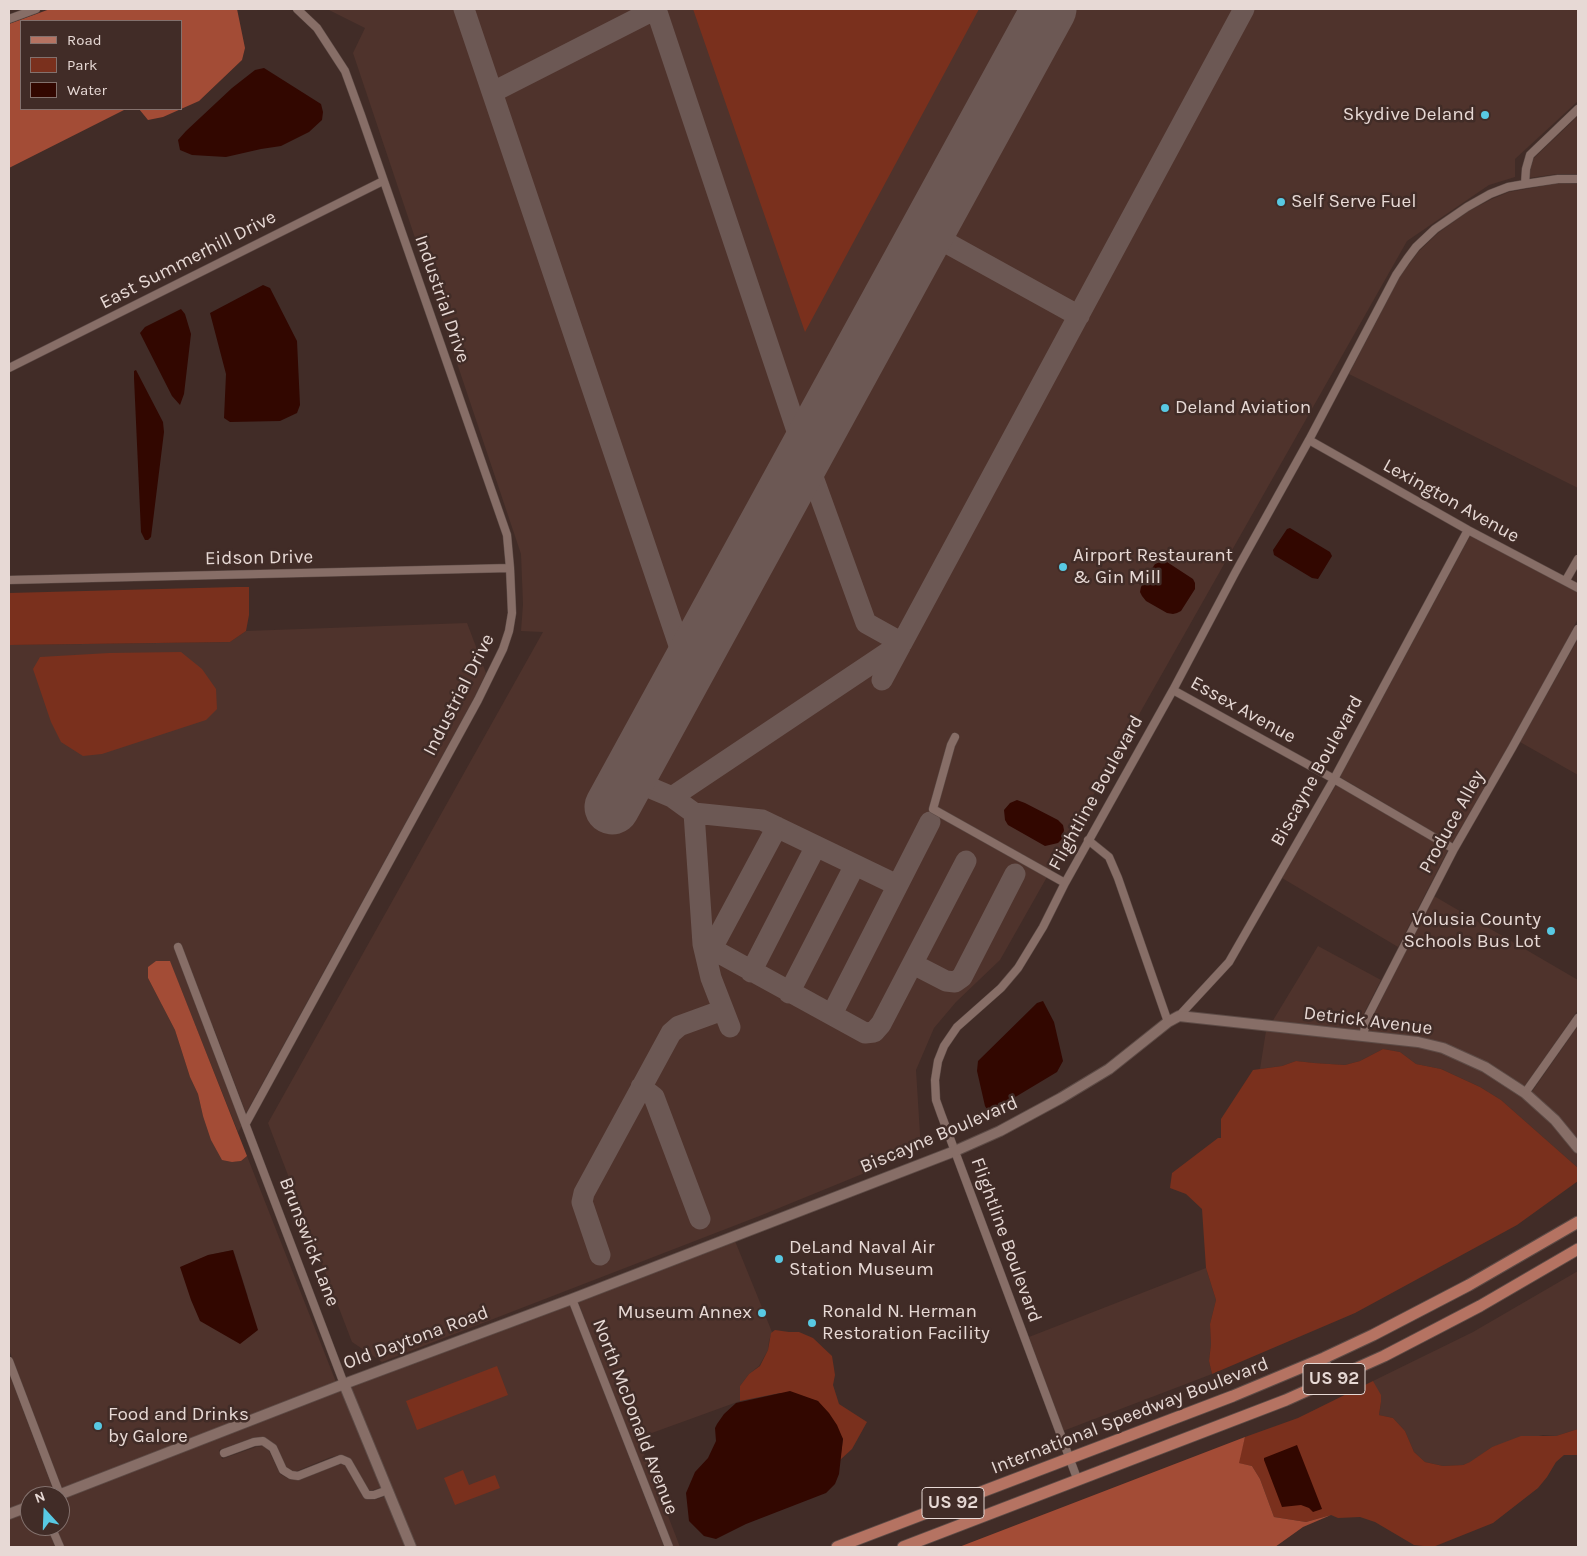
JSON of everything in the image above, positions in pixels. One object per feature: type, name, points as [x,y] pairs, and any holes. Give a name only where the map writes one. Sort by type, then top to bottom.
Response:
[{"type":"main road","name":"International Speedway Boulevard","points":[[837,1547],[1233,1396],[1324,1358],[1469,1286],[1578,1222]]},
{"type":"main road","name":"US 92","points":[[902,1547],[1241,1418],[1334,1379],[1384,1356],[1472,1310],[1578,1249]]},
{"type":"street","points":[[9,19],[36,9]]},
{"type":"street","name":"Industrial Drive","points":[[246,1123],[473,709],[503,648],[509,631],[512,613],[507,536],[345,71],[317,28],[296,9]]},
{"type":"street","points":[[1525,184],[1526,169],[1530,155],[1578,109]]},
{"type":"street","name":"Flightline Boulevard","points":[[1078,1480],[936,1100],[935,1080],[938,1060],[944,1046],[957,1027],[1001,988],[1018,968],[1043,926],[1064,883],[1173,690],[1309,440],[1396,275],[1416,247],[1435,229],[1490,194],[1508,187],[1525,184],[1558,179],[1578,179]]},
{"type":"street","name":"East Summerhill Drive","points":[[9,368],[383,181]]},
{"type":"street","name":"Lexington Avenue","points":[[1309,440],[1468,530],[1578,588]]},
{"type":"street","name":"Biscayne Boulevard","points":[[790,1215],[955,1151],[1000,1131],[1062,1098],[1109,1069],[1168,1022],[1179,1016],[1229,962],[1334,778],[1468,530]]},
{"type":"street","points":[[1566,580],[1578,559]]},
{"type":"street","name":"Eidson Drive","points":[[9,580],[510,568]]},
{"type":"street","name":"Produce Alley","points":[[1363,1036],[1367,1018],[1454,849],[1578,629]]},
{"type":"street","name":"Essex Avenue","points":[[1173,690],[1334,778],[1454,849]]},
{"type":"street","points":[[955,737],[933,808],[1064,883]]},
{"type":"street","points":[[1088,840],[1109,857],[1168,1022]]},
{"type":"street","name":"Brunswick Lane","points":[[178,947],[344,1384],[411,1547]]},
{"type":"street","name":"Detrick Avenue","points":[[1179,1016],[1418,1042],[1443,1048],[1484,1067],[1525,1093],[1555,1120],[1578,1148]]},
{"type":"street","points":[[1525,1093],[1578,1018]]},
{"type":"street","name":"Old Daytona Road","points":[[70,1490],[790,1215]]},
{"type":"street","name":"North McDonald Avenue","points":[[572,1299],[668,1547]]},
{"type":"street","points":[[1324,1358],[1334,1379]]},
{"type":"street","points":[[9,1362],[55,1486]]},
{"type":"street","points":[[224,1453],[254,1442],[263,1441],[273,1448],[283,1470],[291,1475],[298,1476],[341,1459],[348,1462],[367,1495],[374,1495],[388,1490]]},
{"type":"shaded area","points":[[50,9],[237,9],[245,48],[242,60],[199,101],[182,109],[182,20],[20,20],[20,110],[124,110],[9,168],[9,24]]},
{"type":"shaded area","points":[[327,9],[1578,9],[1578,101],[1515,159],[1515,177],[1489,185],[1407,241],[1000,960],[956,1002],[934,1028],[916,1070],[921,1150],[762,1215],[382,1362],[352,1342],[268,1123],[543,632],[521,631],[523,604],[521,554],[353,53],[365,28]]},
{"type":"shaded area","points":[[140,110],[179,110],[163,117],[148,120]]},
{"type":"shaded area","points":[[1578,116],[1578,174],[1557,174],[1529,178],[1534,158]]},
{"type":"shaded area","points":[[1559,183],[1578,184],[1578,488],[1349,374],[1400,276],[1419,251],[1438,233],[1469,211],[1492,199],[1509,192]]},
{"type":"shaded area","points":[[1470,536],[1565,584],[1578,593],[1578,618],[1509,745],[1452,843],[1340,777]]},
{"type":"shaded area","points":[[467,623],[486,673],[246,1113],[213,1026],[205,1029],[241,1122],[242,1126],[238,1132],[170,962],[148,978],[175,1030],[190,1077],[198,1094],[203,1116],[232,1162],[241,1161],[247,1156],[336,1382],[70,1486],[61,1486],[9,1350],[9,645],[230,642],[246,631]],"holes":[[[233,1250],[248,1297],[208,1255]]]},
{"type":"shaded area","points":[[1578,639],[1578,775],[1520,742]]},
{"type":"shaded area","points":[[1336,785],[1448,850],[1398,947],[1282,878]]},
{"type":"shaded area","points":[[1434,896],[1578,980],[1578,1010],[1524,1087],[1486,1063],[1444,1043],[1368,1032],[1371,1020]]},
{"type":"shaded area","points":[[1318,946],[1381,980],[1363,1015],[1360,1031],[1272,1022]]},
{"type":"shaded area","points":[[156,961],[170,961],[247,1156],[241,1161],[222,1160],[211,1140],[198,1094],[190,1077],[175,1030],[148,978],[148,967]]},
{"type":"shaded area","points":[[1578,1026],[1578,1141],[1531,1093]]},
{"type":"shaded area","points":[[1266,1031],[1418,1047],[1442,1052],[1483,1071],[1523,1097],[1553,1124],[1578,1154],[1578,1168],[1501,1100],[1480,1087],[1441,1069],[1416,1064],[1400,1052],[1383,1049],[1360,1061],[1345,1065],[1296,1061],[1282,1066],[1260,1069]]},
{"type":"shaded area","points":[[735,1241],[772,1332],[768,1350],[759,1366],[749,1374],[740,1386],[740,1401],[638,1438],[680,1547],[673,1547],[578,1302]]},
{"type":"shaded area","points":[[1206,1268],[1216,1300],[1210,1324],[1211,1344],[1209,1361],[1212,1374],[1063,1431],[1029,1337]]},
{"type":"shaded area","points":[[1578,1271],[1578,1429],[1556,1436],[1543,1435],[1492,1447],[1471,1462],[1463,1465],[1443,1466],[1425,1462],[1414,1452],[1405,1431],[1393,1418],[1379,1415],[1381,1402],[1373,1381],[1473,1332]]},
{"type":"shaded area","points":[[570,1305],[664,1547],[416,1547],[350,1387]]},
{"type":"shaded area","points":[[9,1373],[52,1486],[20,1486],[20,1505],[9,1509]]},
{"type":"shaded area","points":[[342,1390],[383,1487],[369,1490],[351,1460],[342,1455],[331,1457],[297,1471],[291,1471],[286,1467],[275,1445],[264,1437],[253,1438],[219,1450],[222,1459],[263,1446],[269,1451],[280,1474],[289,1479],[298,1480],[334,1466],[341,1464],[346,1466],[364,1497],[374,1500],[386,1496],[407,1547],[64,1547],[60,1536],[70,1536],[70,1495]]},
{"type":"shaded area","points":[[1245,1437],[1239,1463],[1252,1466],[1260,1479],[1274,1517],[1306,1522],[1331,1515],[1303,1527],[1275,1547],[959,1547]]},
{"type":"shaded area","points":[[20,1515],[20,1536],[51,1536],[55,1547],[9,1547],[9,1519]]},
{"type":"green space","points":[[693,9],[979,9],[805,332]]},
{"type":"green space","points":[[249,587],[249,615],[246,631],[230,642],[9,645],[9,593]]},
{"type":"green space","points":[[181,652],[202,669],[216,689],[217,709],[206,720],[102,754],[83,756],[61,742],[51,722],[33,669],[40,657],[109,653]]},
{"type":"green space","points":[[1383,1049],[1400,1052],[1416,1064],[1441,1069],[1480,1087],[1501,1100],[1578,1168],[1578,1181],[1517,1225],[1355,1313],[1212,1374],[1209,1361],[1211,1344],[1210,1324],[1216,1300],[1206,1268],[1202,1209],[1186,1194],[1170,1188],[1172,1173],[1218,1138],[1221,1138],[1221,1119],[1253,1070],[1282,1066],[1296,1061],[1345,1065],[1360,1061]]},
{"type":"green space","points":[[775,1330],[799,1332],[813,1338],[832,1356],[835,1375],[833,1385],[839,1404],[867,1422],[852,1449],[840,1460],[843,1439],[818,1401],[780,1393],[740,1401],[740,1386],[749,1374],[760,1366],[768,1350],[771,1333]]},
{"type":"green space","points":[[497,1366],[508,1395],[417,1430],[406,1401]]},
{"type":"green space","points":[[1373,1381],[1381,1395],[1379,1415],[1393,1418],[1405,1431],[1414,1452],[1425,1462],[1443,1466],[1463,1465],[1492,1447],[1521,1436],[1556,1436],[1578,1429],[1578,1455],[1564,1455],[1556,1462],[1538,1488],[1493,1523],[1433,1547],[1414,1545],[1375,1522],[1360,1517],[1338,1518],[1331,1515],[1306,1522],[1274,1517],[1260,1479],[1252,1466],[1238,1463],[1245,1437],[1298,1418]]},
{"type":"green space","points":[[463,1470],[469,1485],[495,1475],[500,1488],[455,1505],[444,1478]]},
{"type":"water","points":[[264,68],[321,104],[322,120],[309,132],[281,146],[226,157],[192,155],[180,150],[178,140],[186,131],[232,88],[255,70]]},
{"type":"water","points":[[263,285],[270,288],[297,341],[300,405],[297,413],[280,421],[230,422],[224,418],[226,374],[210,313]]},
{"type":"water","points":[[181,309],[185,314],[191,334],[184,394],[180,405],[172,396],[140,333],[145,327]]},
{"type":"water","points":[[136,370],[163,422],[164,432],[151,537],[148,540],[145,540],[141,532],[134,378],[134,371]]},
{"type":"water","points":[[1290,528],[1330,552],[1332,556],[1318,579],[1312,578],[1274,555],[1273,550],[1287,529]]},
{"type":"water","points":[[1167,562],[1193,579],[1195,583],[1195,589],[1181,611],[1177,613],[1167,613],[1146,601],[1140,592],[1155,564]]},
{"type":"water","points":[[1017,800],[1058,820],[1063,825],[1062,839],[1058,843],[1045,846],[1008,825],[1005,820],[1004,810],[1010,803]]},
{"type":"water","points":[[1043,1001],[1054,1022],[1063,1061],[1057,1072],[997,1108],[988,1111],[985,1106],[977,1071],[978,1061],[1037,1003]]},
{"type":"water","points":[[233,1250],[258,1330],[240,1344],[200,1321],[180,1267],[208,1255]]},
{"type":"water","points":[[790,1391],[818,1401],[837,1425],[843,1439],[839,1474],[835,1484],[826,1493],[746,1524],[716,1539],[704,1536],[689,1521],[686,1493],[695,1472],[708,1458],[716,1441],[715,1428],[717,1424],[724,1414],[736,1403]]},
{"type":"water","points":[[1297,1445],[1322,1509],[1313,1512],[1301,1505],[1282,1507],[1264,1460],[1264,1458]]},
{"type":"taxiway","points":[[464,9],[687,669]]},
{"type":"taxiway","points":[[493,92],[656,9]]},
{"type":"taxiway","points":[[627,778],[672,797],[902,643],[866,623],[805,455],[656,9]]},
{"type":"taxiway","points":[[882,680],[1244,9]]},
{"type":"taxiway","points":[[927,232],[1079,316]]},
{"type":"taxiway","points":[[672,797],[694,813],[703,944],[711,978],[730,1027]]},
{"type":"taxiway","points":[[694,813],[762,820],[897,885]]},
{"type":"taxiway","points":[[832,1014],[930,822]]},
{"type":"taxiway","points":[[711,950],[777,827]]},
{"type":"taxiway","points":[[751,972],[816,846]]},
{"type":"taxiway","points":[[703,944],[865,1033],[874,1032],[881,1024],[966,861]]},
{"type":"taxiway","points":[[789,993],[855,865]]},
{"type":"taxiway","points":[[913,964],[946,981],[955,982],[962,977],[1015,874]]},
{"type":"taxiway","points":[[600,1255],[582,1202],[584,1193],[671,1033],[679,1026],[723,1010]]},
{"type":"taxiway","points":[[641,1087],[654,1097],[700,1219]]},
{"type":"runway","points":[[612,807],[1049,9]]},
{"type":"place","name":"Skydive Deland","points":[[1485,115]]},
{"type":"place","name":"Self Serve Fuel","points":[[1281,202]]},
{"type":"place","name":"Deland Aviation","points":[[1165,408]]},
{"type":"place","name":"Airport Restaurant & Gin Mill","points":[[1063,567]]},
{"type":"place","name":"Volusia County Schools Bus Lot","points":[[1551,931]]},
{"type":"place","name":"DeLand Naval Air Station Museum","points":[[779,1259]]},
{"type":"place","name":"Museum Annex","points":[[762,1313]]},
{"type":"place","name":"Ronald N. Herman Restoration Facility","points":[[812,1323]]},
{"type":"place","name":"Food and Drinks by Galore","points":[[98,1426]]}]
